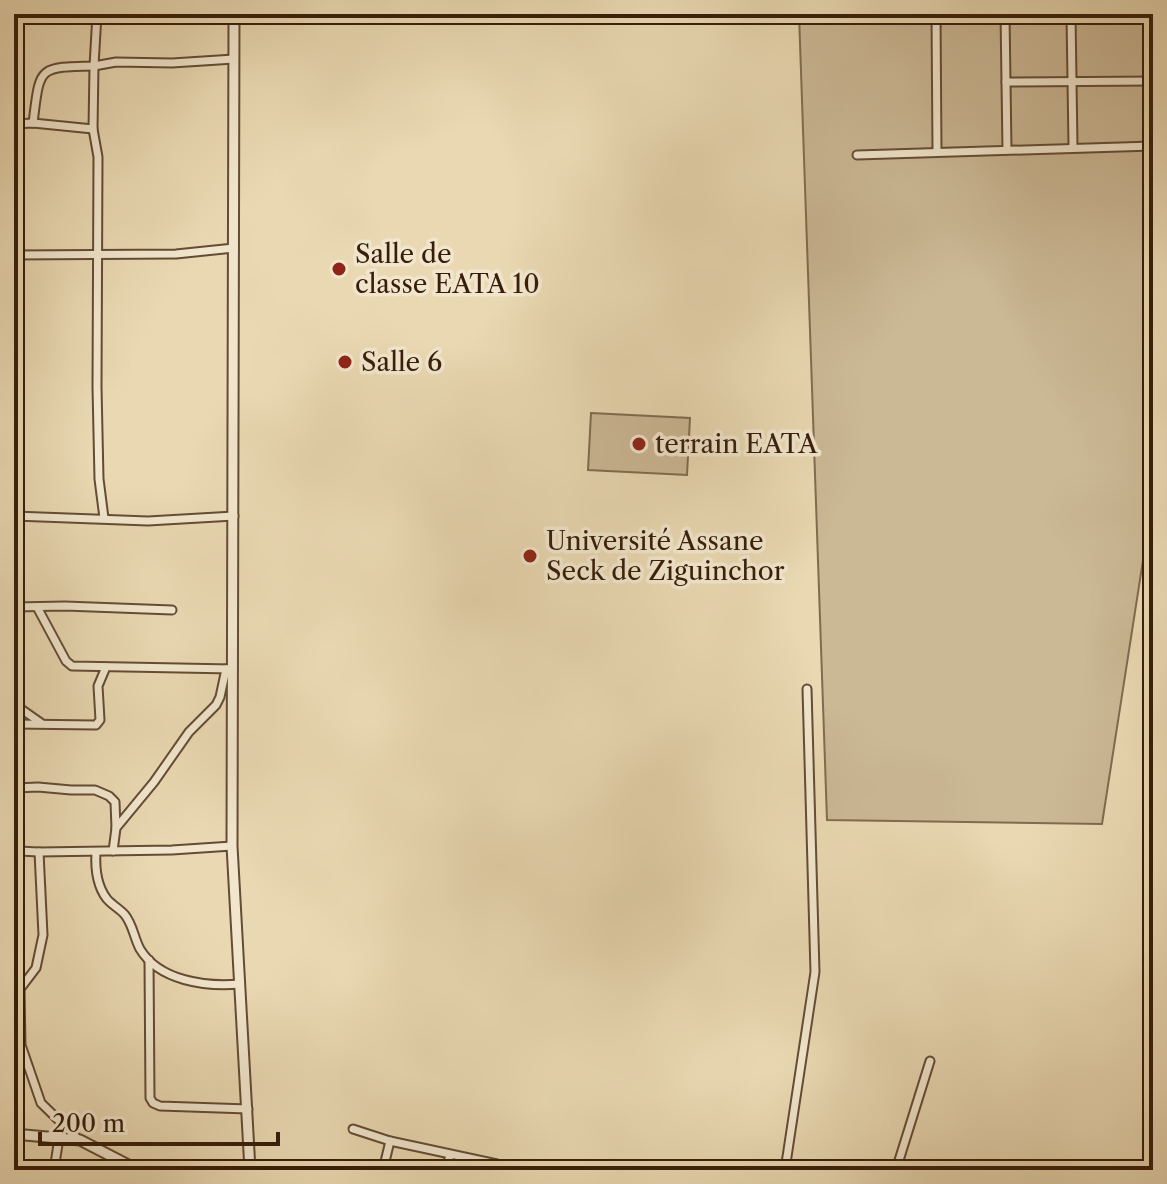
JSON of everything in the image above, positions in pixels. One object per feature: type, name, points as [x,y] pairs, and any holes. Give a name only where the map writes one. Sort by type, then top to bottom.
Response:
[{"type":"street","points":[[97,14],[93,129],[98,157],[97,387],[99,479],[104,518]]},
{"type":"street","points":[[234,14],[234,516],[229,669],[232,846],[250,1170]]},
{"type":"street","points":[[936,14],[937,152]]},
{"type":"street","points":[[1005,14],[1007,150]]},
{"type":"street","points":[[1071,14],[1073,147]]},
{"type":"street","points":[[33,123],[38,83],[53,67],[234,59]]},
{"type":"street","points":[[1006,82],[1153,81]]},
{"type":"street","points":[[14,124],[93,129]]},
{"type":"street","points":[[857,155],[1153,146]]},
{"type":"street","points":[[14,255],[176,254],[234,248]]},
{"type":"street","points":[[14,516],[148,521],[234,516]]},
{"type":"street","points":[[14,607],[172,610]]},
{"type":"street","points":[[37,607],[68,665],[229,669]]},
{"type":"street","points":[[106,667],[98,686],[100,720],[96,725],[14,724],[17,754],[15,791],[38,787],[104,792],[115,802],[113,851]]},
{"type":"street","points":[[116,828],[154,782],[189,732],[216,705],[229,669]]},
{"type":"street","points":[[785,1170],[815,972],[807,689]]},
{"type":"street","points":[[14,704],[43,725]]},
{"type":"street","points":[[16,849],[96,852],[232,846]]},
{"type":"street","points":[[39,852],[43,935],[36,968],[20,989],[17,1044],[41,1103],[80,1140],[138,1170]]},
{"type":"street","points":[[96,852],[95,870],[99,887],[127,917],[138,945],[149,960],[195,983],[240,984]]},
{"type":"street","points":[[149,960],[150,1098],[153,1103],[160,1106],[248,1109]]},
{"type":"street","points":[[896,1170],[930,1061]]},
{"type":"street","points":[[353,1129],[390,1141],[497,1164],[502,1170]]},
{"type":"street","points":[[14,1134],[80,1140]]},
{"type":"street","points":[[54,1170],[59,1138]]},
{"type":"street","points":[[383,1170],[390,1141]]},
{"type":"street","points":[[446,1170],[450,1155]]},
{"type":"street","points":[[569,1170],[591,1170]]},
{"type":"shaded area","points":[[799,14],[1153,14],[1153,496],[1102,824],[827,820]]},
{"type":"shaded area","name":"terrain EATA","points":[[591,413],[690,418],[687,475],[588,470]]},
{"type":"place","name":"Salle de classe EATA 10","points":[[339,269]]},
{"type":"place","name":"Salle 6","points":[[345,362]]},
{"type":"place","name":"terrain EATA","points":[[639,444]]},
{"type":"place","name":"Université Assane Seck de Ziguinchor","points":[[530,556]]}]
